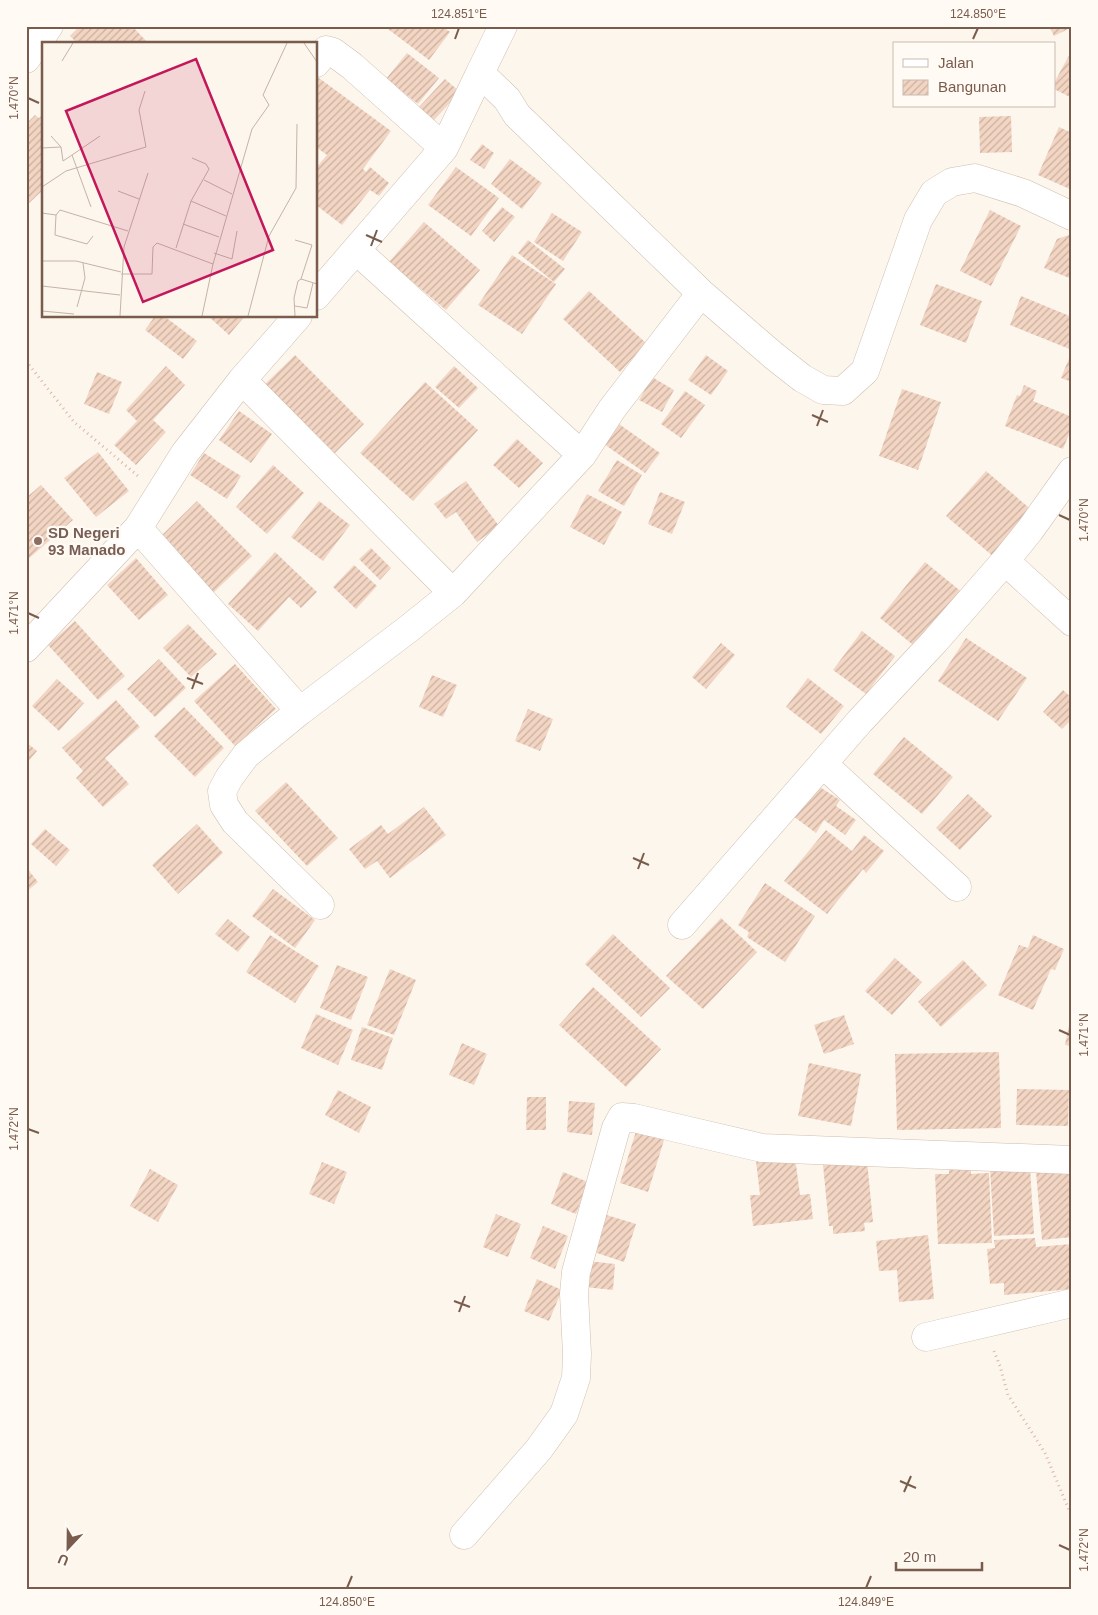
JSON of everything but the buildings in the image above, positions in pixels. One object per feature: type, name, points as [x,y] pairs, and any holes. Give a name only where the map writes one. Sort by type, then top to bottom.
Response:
[{"type":"street","points":[[26,60],[49,26]]},
{"type":"street","points":[[318,294],[357,251],[444,148],[503,26]]},
{"type":"street","points":[[318,60],[326,50],[333,52],[352,66],[444,148]]},
{"type":"street","points":[[480,73],[506,99],[517,115],[701,293],[774,356],[802,378],[823,390],[843,391],[865,371],[918,220],[934,193],[952,182],[975,178],[1023,193],[1072,216]]},
{"type":"street","points":[[357,251],[582,455]]},
{"type":"street","points":[[320,905],[235,822],[224,805],[222,791],[228,778],[246,755],[453,593],[582,455],[612,409],[701,293]]},
{"type":"street","points":[[26,648],[138,528],[185,453],[242,380],[296,318]]},
{"type":"street","points":[[242,380],[453,593]]},
{"type":"street","points":[[682,925],[860,721],[935,641],[1005,561],[1030,530],[1072,471]]},
{"type":"street","points":[[138,528],[300,711]]},
{"type":"street","points":[[1005,561],[1072,622]]},
{"type":"street","points":[[823,764],[957,886]]},
{"type":"street","points":[[464,1535],[539,1449],[564,1414],[576,1378],[577,1354],[574,1294],[576,1272],[616,1128],[622,1117],[634,1118],[762,1148],[1072,1160]]},
{"type":"street","points":[[926,1337],[1072,1303]]},
{"type":"path","points":[[26,361],[74,422],[160,494]]},
{"type":"path","points":[[986,1322],[1008,1394],[1044,1454],[1072,1517]]},
{"type":"place","name":"SD Negeri 93 Manado","points":[[38,541]]}]
